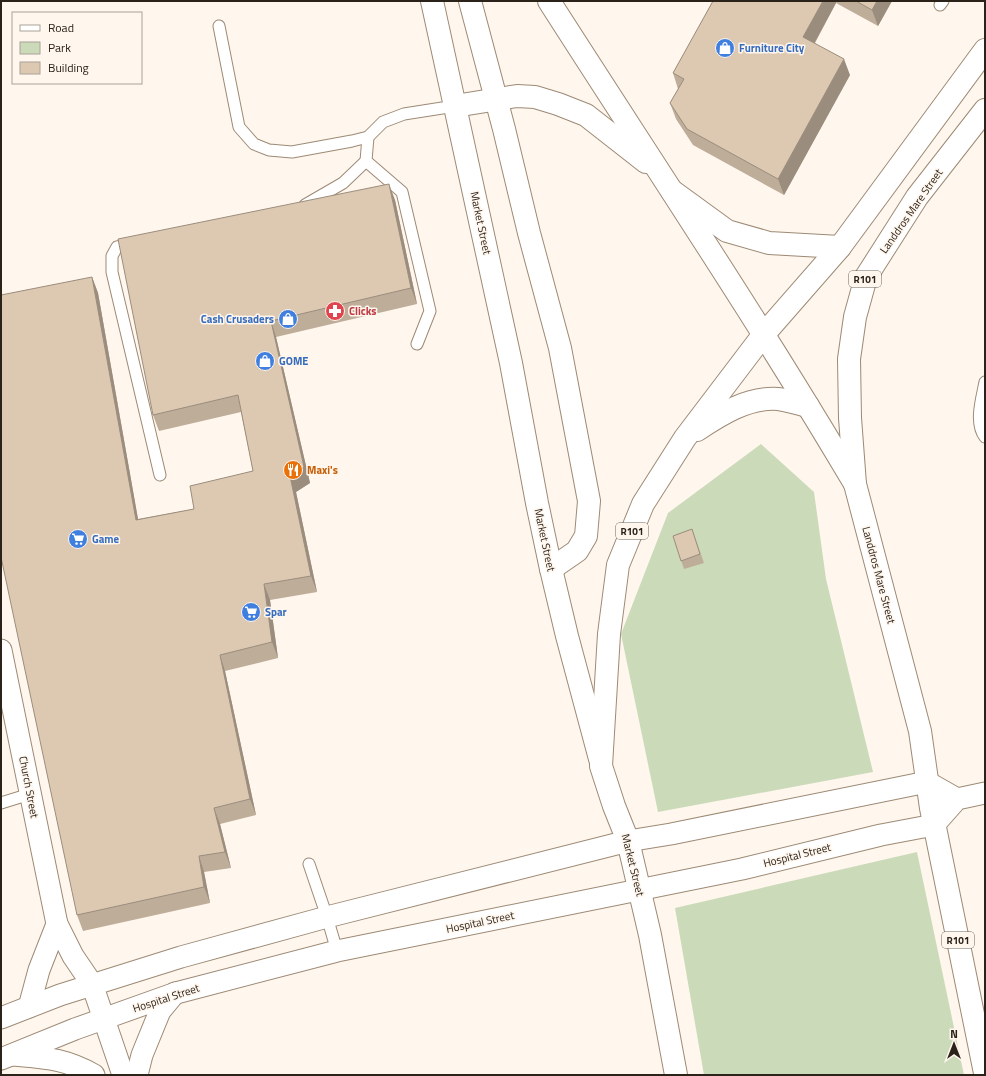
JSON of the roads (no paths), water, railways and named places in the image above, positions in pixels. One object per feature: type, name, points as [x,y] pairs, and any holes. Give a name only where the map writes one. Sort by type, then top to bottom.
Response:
[{"type":"main road","name":"Market Street","points":[[432,1],[511,362],[551,569],[601,766],[614,806],[628,841],[650,935],[676,1075]]},
{"type":"main road","points":[[470,1],[560,348],[589,501],[586,536],[577,551],[551,569]]},
{"type":"main road","points":[[549,1],[764,334],[854,484]]},
{"type":"main road","name":"R101","points":[[601,766],[608,634],[618,565],[643,504],[684,438],[764,334],[840,247],[985,50]]},
{"type":"main road","points":[[455,106],[518,96],[535,97],[558,104],[586,115],[660,173]]},
{"type":"main road","name":"Landdros Mare Street","points":[[985,110],[917,197],[866,277],[854,317],[849,359],[850,418],[854,484],[920,731],[934,825],[985,1073]]},
{"type":"main road","points":[[672,191],[727,231],[769,243],[840,247]]},
{"type":"main road","points":[[684,438],[724,413],[753,401],[778,399],[808,406]]},
{"type":"street","name":"Church Street","points":[[1,650],[57,924],[73,956],[92,984],[123,1075]]},
{"type":"street","points":[[1,1018],[60,994],[181,957],[327,917],[628,841],[671,834],[927,782],[957,799]]},
{"type":"street","points":[[934,825],[957,799],[985,793]]},
{"type":"street","name":"Hospital Street","points":[[6,1057],[176,993],[337,951],[742,869],[881,835],[934,825]]},
{"type":"street","points":[[29,1007],[39,970],[57,924]]},
{"type":"street","points":[[137,1075],[142,1055],[160,1011],[176,993]]},
{"type":"street","points":[[6,1057],[57,1059],[73,1064],[94,1075]]},
{"type":"lane","points":[[219,26],[239,127],[254,144],[269,150],[292,152],[352,141],[368,137],[383,122],[404,114],[455,106]]},
{"type":"lane","points":[[293,208],[308,204],[343,183],[366,161],[368,137]]},
{"type":"lane","points":[[366,161],[402,192],[430,310],[417,344]]},
{"type":"lane","points":[[140,242],[117,247],[112,256],[112,272],[160,475]]},
{"type":"lane","points":[[985,382],[980,413],[981,432],[985,437]]},
{"type":"lane","points":[[1,803],[30,794]]},
{"type":"lane","points":[[308,864],[327,917],[337,951]]},
{"type":"place","name":"Furniture City","points":[[725,48]]},
{"type":"place","name":"Clicks","points":[[335,311]]},
{"type":"place","name":"Cash Crusaders","points":[[288,319]]},
{"type":"place","name":"GOME","points":[[265,361]]},
{"type":"place","name":"Maxi's","points":[[293,470]]},
{"type":"place","name":"Game","points":[[78,539]]},
{"type":"place","name":"Spar","points":[[251,612]]}]
